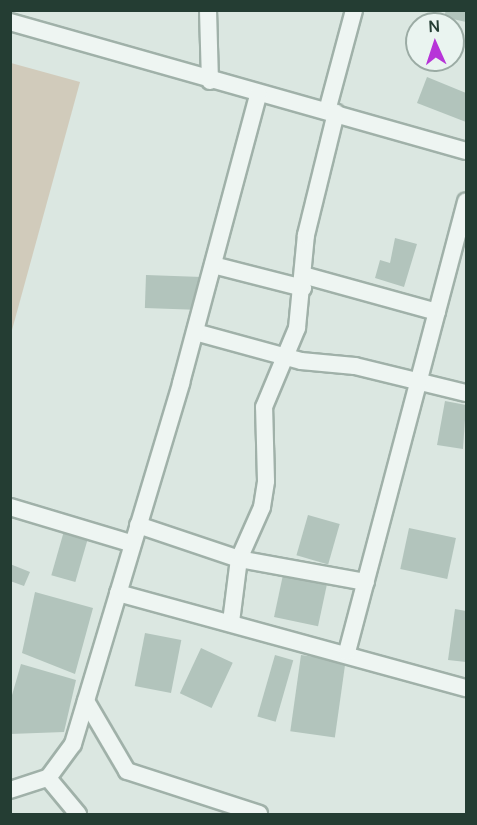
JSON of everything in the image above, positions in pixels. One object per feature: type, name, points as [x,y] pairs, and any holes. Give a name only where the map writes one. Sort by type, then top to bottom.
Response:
[{"type":"street","points":[[208,10],[210,81]]},
{"type":"street","points":[[231,622],[239,559],[262,507],[264,407],[288,357],[303,281],[306,235],[349,12]]},
{"type":"street","points":[[10,22],[258,95],[331,112],[466,151]]},
{"type":"street","points":[[10,790],[48,778],[67,758],[195,332],[258,95]]},
{"type":"street","points":[[347,652],[466,201]]},
{"type":"street","points":[[213,265],[303,281],[437,312]]},
{"type":"street","points":[[195,332],[288,357],[419,381],[466,393]]},
{"type":"street","points":[[10,507],[133,544]]},
{"type":"street","points":[[138,525],[239,559],[366,582]]},
{"type":"street","points":[[118,593],[347,652],[466,688]]},
{"type":"street","points":[[86,701],[127,771],[259,814]]},
{"type":"street","points":[[48,778],[78,814]]},
{"type":"shaded area","points":[[11,63],[80,82],[12,330],[10,329]]},
{"type":"building","points":[[446,10],[466,10],[466,22],[465,12],[445,12]]},
{"type":"building","points":[[427,77],[466,93],[466,122],[417,103]]},
{"type":"building","points":[[395,238],[417,244],[404,287],[375,278],[380,260],[390,263]]},
{"type":"building","points":[[146,275],[202,277],[201,310],[145,308]]},
{"type":"building","points":[[445,401],[466,405],[463,449],[437,445]]},
{"type":"building","points":[[308,515],[340,524],[328,564],[296,555]]},
{"type":"building","points":[[409,528],[456,538],[447,579],[400,569]]},
{"type":"building","points":[[64,531],[88,538],[75,582],[51,575]]},
{"type":"building","points":[[10,564],[30,572],[24,586],[10,581]]},
{"type":"building","points":[[284,570],[328,579],[318,626],[274,617]]},
{"type":"building","points":[[35,592],[93,608],[75,674],[22,653]]},
{"type":"building","points":[[455,609],[466,611],[466,662],[448,660]]},
{"type":"building","points":[[145,633],[181,640],[171,693],[135,686]]},
{"type":"building","points":[[201,648],[233,663],[212,708],[180,693]]},
{"type":"building","points":[[275,655],[293,660],[276,722],[257,717]]},
{"type":"building","points":[[301,655],[346,661],[335,738],[290,731]]},
{"type":"building","points":[[21,664],[76,680],[64,732],[10,734],[10,702]]}]
